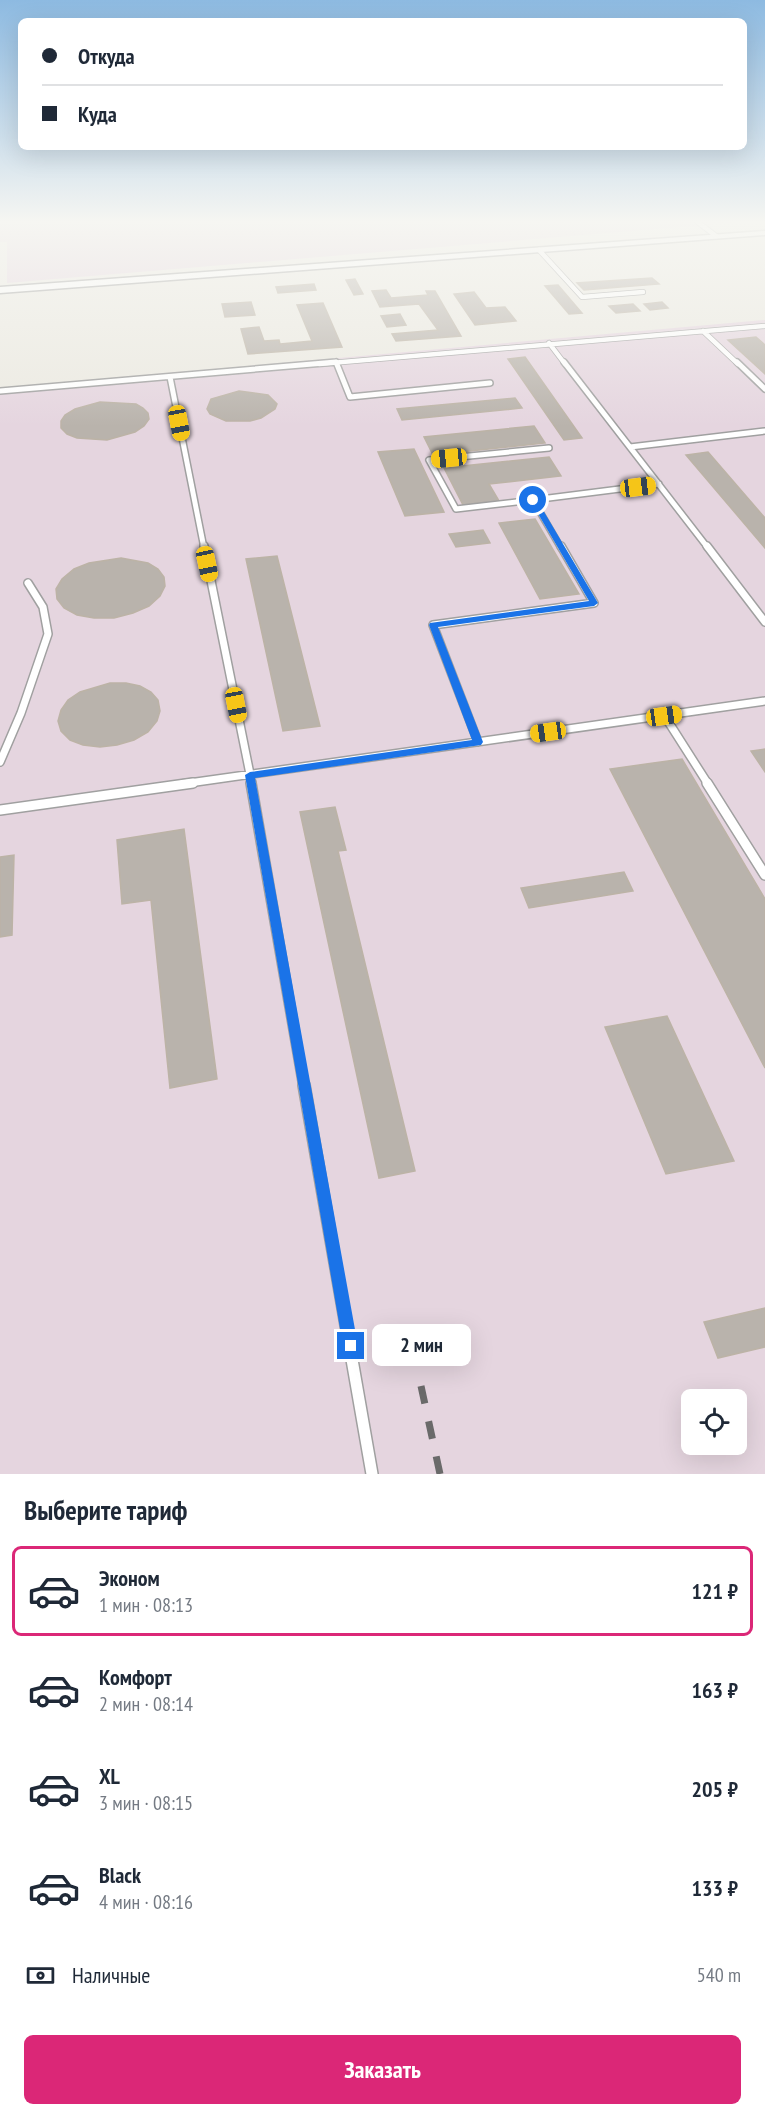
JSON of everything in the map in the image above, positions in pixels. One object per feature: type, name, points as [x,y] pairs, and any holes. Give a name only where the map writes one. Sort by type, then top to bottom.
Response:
[{"type":"street","points":[[0,290],[16,289]]},
{"type":"lane","points":[[574,289],[582,297],[643,292]]},
{"type":"lane","points":[[0,391],[765,326]]},
{"type":"lane","points":[[703,331],[765,389]]},
{"type":"lane","points":[[549,343],[765,621]]},
{"type":"lane","points":[[336,362],[350,397],[490,383]]},
{"type":"lane","points":[[170,376],[250,775],[372,1474]]},
{"type":"lane","points":[[630,447],[765,431]]},
{"type":"lane","points":[[549,448],[429,460],[456,509],[659,484]]},
{"type":"lane","points":[[478,742],[433,625],[594,603],[533,500]]},
{"type":"lane","points":[[0,762],[21,713],[48,634],[43,607],[28,583]]},
{"type":"lane","points":[[0,810],[765,701]]},
{"type":"lane","points":[[664,716],[765,875]]},
{"type":"shaded area","points":[[765,320],[765,1474],[0,1474],[0,388]]},
{"type":"building","points":[[277,289],[316,290],[278,293]]},
{"type":"building","points":[[351,289],[360,289],[363,294],[354,295]]},
{"type":"building","points":[[547,289],[561,289],[582,313],[569,314]]},
{"type":"building","points":[[386,290],[391,298],[428,295],[426,291],[435,291],[461,336],[396,341],[392,334],[438,330],[419,304],[380,307],[372,291]]},
{"type":"building","points":[[474,292],[486,308],[505,307],[516,321],[475,325],[454,294]]},
{"type":"building","points":[[251,302],[255,315],[225,317],[222,304]]},
{"type":"building","points":[[662,302],[668,308],[650,310],[644,304]]},
{"type":"building","points":[[323,303],[342,347],[248,354],[241,329],[259,327],[264,341],[279,340],[280,344],[312,341],[297,305]]},
{"type":"building","points":[[633,304],[640,311],[616,313],[609,306]]},
{"type":"building","points":[[400,314],[406,325],[387,327],[381,316]]},
{"type":"building","points":[[756,337],[765,345],[765,374],[728,340]]},
{"type":"building","points":[[525,357],[582,438],[564,440],[508,359]]},
{"type":"building","points":[[239,391],[268,395],[277,404],[275,409],[261,418],[250,421],[226,421],[210,414],[207,409],[211,399]]},
{"type":"building","points":[[515,398],[522,408],[402,420],[397,409]]},
{"type":"building","points":[[100,402],[136,404],[148,413],[149,419],[135,432],[107,440],[77,438],[67,434],[61,428],[61,421],[65,415],[75,409]]},
{"type":"building","points":[[534,426],[545,443],[433,455],[424,437]]},
{"type":"building","points":[[414,449],[444,512],[405,516],[378,452]]},
{"type":"building","points":[[708,452],[765,518],[765,548],[686,455]]},
{"type":"building","points":[[549,457],[561,476],[489,484],[499,501],[463,505],[444,468]]},
{"type":"building","points":[[535,519],[579,594],[540,599],[499,523]]},
{"type":"building","points":[[483,530],[490,543],[456,547],[449,534]]},
{"type":"building","points":[[277,556],[320,726],[283,731],[246,559]]},
{"type":"building","points":[[121,558],[148,563],[158,569],[164,577],[165,586],[160,596],[149,606],[114,618],[94,618],[77,615],[64,608],[57,599],[56,589],[62,579],[74,569],[89,563]]},
{"type":"building","points":[[110,683],[140,686],[151,692],[158,700],[160,711],[157,721],[148,732],[134,740],[117,745],[100,747],[83,745],[70,740],[61,731],[58,721],[61,710],[68,700],[80,692]]},
{"type":"building","points":[[765,749],[765,772],[751,751]]},
{"type":"building","points":[[682,759],[765,899],[765,1068],[610,769]]},
{"type":"building","points":[[335,807],[346,850],[338,851],[415,1171],[379,1178],[300,812]]},
{"type":"building","points":[[184,829],[217,1079],[170,1088],[151,900],[122,904],[117,840]]},
{"type":"building","points":[[14,855],[12,935],[0,937],[0,857]]},
{"type":"building","points":[[624,872],[633,891],[529,908],[521,888]]},
{"type":"building","points":[[667,1016],[734,1161],[666,1174],[605,1027]]},
{"type":"building","points":[[765,1308],[765,1347],[718,1358],[704,1322]]},
{"type":"railway","points":[[421,1386],[440,1474]]},
{"type":"route","points":[[351,1346],[250,775],[478,742],[433,625],[594,603],[533,500]]}]
